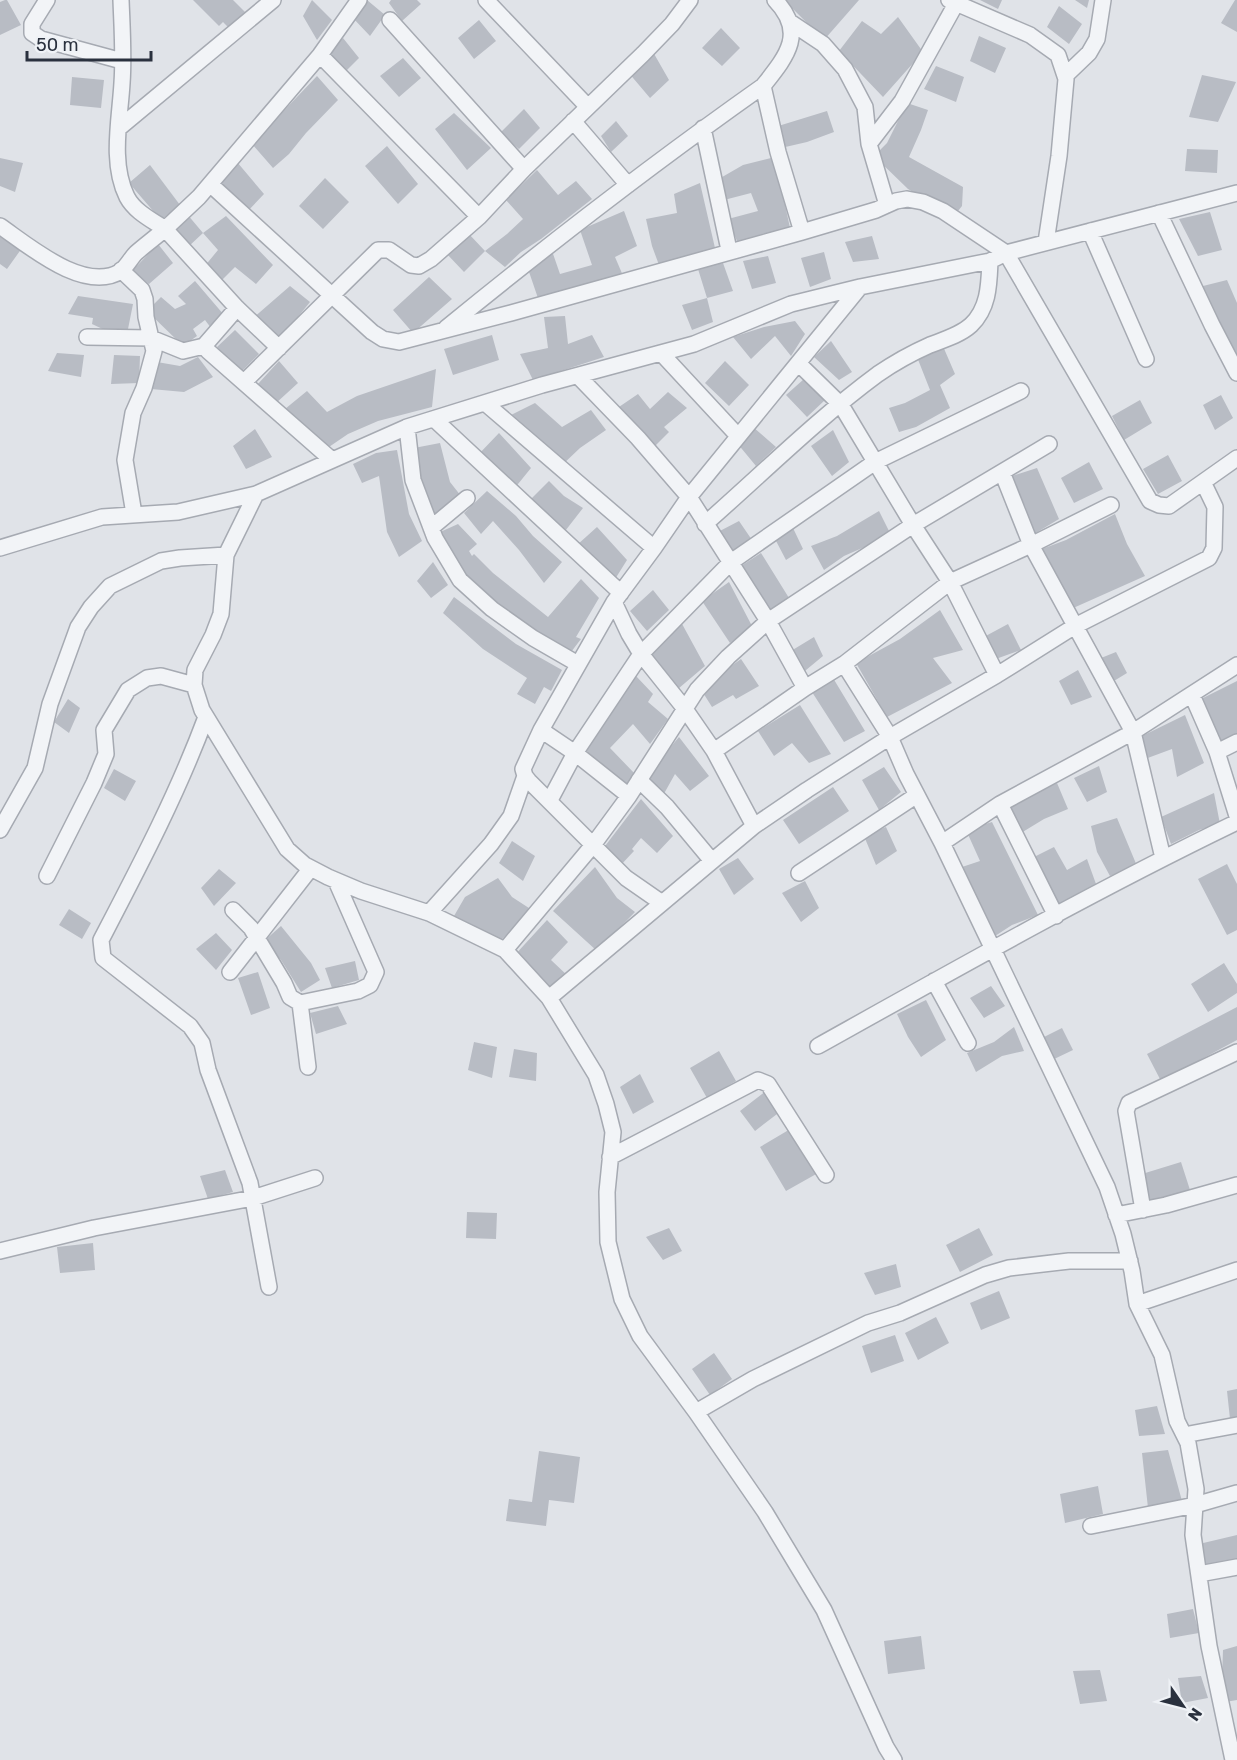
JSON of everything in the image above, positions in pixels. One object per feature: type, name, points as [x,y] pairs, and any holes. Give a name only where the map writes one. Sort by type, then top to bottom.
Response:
[{"type":"street","points":[[47,0],[32,24],[32,33],[41,39],[123,61]]},
{"type":"street","points":[[121,0],[123,61],[118,166],[127,197],[141,213],[165,229],[237,308],[279,348]]},
{"type":"street","points":[[119,128],[273,0]]},
{"type":"street","points":[[0,226],[58,265],[82,275],[102,278],[121,270],[137,253],[186,211],[210,184],[321,55],[359,0]]},
{"type":"street","points":[[486,0],[588,107]]},
{"type":"street","points":[[244,382],[378,250],[389,250],[411,265],[419,266],[431,259],[479,217],[672,24],[690,0]]},
{"type":"street","points":[[776,0],[790,22],[823,44],[856,86],[865,107],[869,144],[887,205]]},
{"type":"street","points":[[1065,76],[1089,53],[1097,39],[1102,0]]},
{"type":"street","points":[[869,144],[902,101],[955,1],[1030,35],[1058,55],[1065,76],[1059,156],[1046,242]]},
{"type":"street","points":[[390,20],[524,170]]},
{"type":"street","points":[[441,332],[628,184],[763,86],[784,59],[792,39],[790,22]]},
{"type":"street","points":[[321,55],[479,217]]},
{"type":"street","points":[[763,86],[778,152],[802,232]]},
{"type":"street","points":[[573,121],[628,184]]},
{"type":"street","points":[[704,128],[729,250]]},
{"type":"street","points":[[210,184],[372,332],[383,339],[399,342],[729,250],[802,232],[908,199],[923,202],[943,211],[1006,253],[1150,501],[1169,506],[1237,458]]},
{"type":"street","points":[[0,548],[102,517],[178,512],[256,494],[407,427],[694,344],[791,304],[860,287],[990,261],[1006,253],[1237,193]]},
{"type":"street","points":[[1160,213],[1237,373]]},
{"type":"street","points":[[1090,231],[1146,359]]},
{"type":"street","points":[[705,524],[879,374],[905,358],[971,325],[985,305],[989,289],[990,261]]},
{"type":"street","points":[[121,270],[142,290],[154,351],[144,388],[133,413],[125,460],[134,514]]},
{"type":"street","points":[[429,913],[491,844],[511,816],[525,776],[524,769],[541,730],[617,597],[689,497],[860,287]]},
{"type":"street","points":[[87,337],[151,338],[183,351],[204,346],[237,308]]},
{"type":"street","points":[[204,346],[332,460]]},
{"type":"street","points":[[662,353],[738,436]]},
{"type":"street","points":[[798,363],[841,405],[950,582],[998,675]]},
{"type":"street","points":[[578,376],[638,438],[689,497],[768,621],[806,688]]},
{"type":"street","points":[[550,800],[575,753],[641,654],[731,562],[875,462],[1021,391]]},
{"type":"street","points":[[485,403],[654,548]]},
{"type":"street","points":[[434,419],[617,597],[629,634],[641,654],[685,709],[714,752],[754,826]]},
{"type":"street","points":[[407,427],[413,480],[435,538],[460,580],[492,609],[533,638],[578,664]]},
{"type":"street","points":[[505,950],[593,845],[709,676],[768,621],[913,525],[1049,444]]},
{"type":"street","points":[[1002,472],[1031,545],[1133,732],[1163,858]]},
{"type":"street","points":[[549,998],[754,826],[890,737],[998,675],[1075,627],[1209,558],[1214,548],[1215,507],[1203,482]]},
{"type":"street","points":[[256,494],[226,555],[221,614],[195,670],[194,685],[202,710],[287,849],[311,868],[336,880],[361,891],[429,913],[505,950],[549,998],[596,1075],[613,1132],[608,1192],[608,1242],[622,1299],[640,1336],[765,1512],[824,1611],[886,1748],[894,1760]]},
{"type":"street","points":[[431,528],[467,498]]},
{"type":"street","points":[[714,752],[844,664],[950,582],[1111,505]]},
{"type":"street","points":[[0,830],[35,768],[50,704],[78,627],[91,607],[110,586],[161,561],[226,555]]},
{"type":"street","points":[[844,664],[890,737],[1107,1187],[1130,1262],[1137,1304],[1162,1355],[1177,1421],[1188,1443],[1196,1489],[1193,1535],[1209,1646],[1233,1760]]},
{"type":"street","points":[[942,843],[1000,804],[1133,732],[1237,665]]},
{"type":"street","points":[[47,876],[106,754],[104,730],[128,690],[147,678],[161,676],[194,685]]},
{"type":"street","points":[[1192,695],[1217,752],[1237,816]]},
{"type":"street","points":[[206,717],[191,758],[155,836],[101,940],[102,951],[103,958],[190,1026],[202,1043],[208,1070],[250,1183],[269,1287]]},
{"type":"street","points":[[541,730],[575,753],[628,796]]},
{"type":"street","points":[[1217,752],[1237,742]]},
{"type":"street","points":[[525,776],[626,878],[662,903]]},
{"type":"street","points":[[639,780],[667,807],[712,861]]},
{"type":"street","points":[[799,873],[917,795]]},
{"type":"street","points":[[1000,804],[1056,916]]},
{"type":"street","points":[[818,1046],[993,948],[1163,858],[1237,822]]},
{"type":"street","points":[[230,972],[311,868]]},
{"type":"street","points":[[233,910],[252,928],[284,983],[290,998],[300,1003],[358,991],[370,984],[376,972],[336,880]]},
{"type":"street","points":[[934,981],[968,1042]]},
{"type":"street","points":[[300,1003],[308,1067]]},
{"type":"street","points":[[1143,1210],[1126,1111],[1129,1103],[1237,1052]]},
{"type":"street","points":[[610,1157],[759,1080],[768,1084],[826,1175]]},
{"type":"street","points":[[0,1251],[94,1228],[253,1198],[315,1178]]},
{"type":"street","points":[[1116,1215],[1166,1205],[1237,1185]]},
{"type":"street","points":[[696,1413],[753,1378],[868,1323],[900,1313],[986,1275],[1009,1268],[1069,1261],[1130,1262]]},
{"type":"street","points":[[1137,1304],[1237,1270]]},
{"type":"street","points":[[1184,1435],[1237,1425]]},
{"type":"street","points":[[1091,1526],[1195,1505],[1237,1493]]},
{"type":"street","points":[[1199,1574],[1237,1567]]},
{"type":"building","points":[[5,0],[21,25],[0,35],[0,2]]},
{"type":"building","points":[[193,0],[233,0],[249,16],[233,32],[223,22],[219,26]]},
{"type":"building","points":[[312,0],[332,20],[317,40],[303,16]]},
{"type":"building","points":[[367,0],[385,15],[370,36],[352,17]]},
{"type":"building","points":[[391,0],[417,0],[421,4],[402,21],[389,3]]},
{"type":"building","points":[[859,0],[824,40],[785,1]]},
{"type":"building","points":[[980,0],[1002,0],[998,9]]},
{"type":"building","points":[[1075,0],[1089,0],[1087,8]]},
{"type":"building","points":[[1237,0],[1237,32],[1221,23]]},
{"type":"building","points":[[1059,6],[1082,24],[1069,44],[1047,27]]},
{"type":"building","points":[[898,17],[923,52],[883,97],[839,51],[862,21],[881,34]]},
{"type":"building","points":[[479,20],[496,41],[474,59],[458,38]]},
{"type":"building","points":[[721,28],[740,48],[722,66],[702,48]]},
{"type":"building","points":[[979,36],[1006,48],[995,73],[970,61]]},
{"type":"building","points":[[343,38],[359,58],[343,74],[324,55]]},
{"type":"building","points":[[653,52],[669,80],[650,98],[628,72]]},
{"type":"building","points":[[403,58],[421,78],[399,97],[380,76]]},
{"type":"building","points":[[936,66],[964,77],[956,102],[924,89]]},
{"type":"building","points":[[1202,75],[1236,82],[1218,122],[1189,117]]},
{"type":"building","points":[[317,76],[338,100],[289,154],[273,168],[252,144]]},
{"type":"building","points":[[72,77],[104,80],[101,108],[70,105]]},
{"type":"building","points":[[907,103],[928,110],[909,157],[963,187],[962,206],[954,216],[908,189],[874,156],[887,143]]},
{"type":"building","points":[[524,109],[540,128],[519,149],[500,133]]},
{"type":"building","points":[[827,111],[834,132],[781,148],[775,127]]},
{"type":"building","points":[[454,113],[491,148],[467,170],[435,129]]},
{"type":"building","points":[[616,121],[628,136],[611,152],[601,136]]},
{"type":"building","points":[[387,146],[418,184],[398,204],[365,166]]},
{"type":"building","points":[[1187,149],[1218,150],[1217,173],[1185,171]]},
{"type":"building","points":[[0,158],[23,163],[15,192],[0,186]]},
{"type":"building","points":[[771,158],[781,186],[790,228],[762,234],[739,246],[728,219],[758,211],[751,193],[724,200],[717,180],[743,165]]},
{"type":"building","points":[[237,162],[264,194],[247,212],[218,182]]},
{"type":"building","points":[[150,165],[180,205],[161,220],[129,183]]},
{"type":"building","points":[[537,170],[558,195],[576,181],[592,199],[521,252],[505,267],[485,251],[523,219],[506,200]]},
{"type":"building","points":[[325,178],[349,202],[323,229],[299,206]]},
{"type":"building","points":[[700,183],[715,248],[659,265],[646,219],[677,213],[674,194]]},
{"type":"building","points":[[624,211],[637,246],[615,257],[624,278],[540,304],[527,266],[551,248],[560,274],[592,265],[580,230]]},
{"type":"building","points":[[1210,212],[1222,250],[1198,256],[1179,219]]},
{"type":"building","points":[[187,214],[203,233],[188,247],[172,228]]},
{"type":"building","points":[[226,216],[273,265],[256,284],[235,267],[219,283],[204,267],[218,250],[203,233]]},
{"type":"building","points":[[0,231],[22,248],[7,269],[0,264]]},
{"type":"building","points":[[468,233],[485,251],[464,272],[446,253]]},
{"type":"building","points":[[872,236],[879,259],[853,262],[845,242]]},
{"type":"building","points":[[158,244],[173,263],[149,284],[132,271]]},
{"type":"building","points":[[824,252],[831,279],[810,287],[801,258]]},
{"type":"building","points":[[768,256],[776,283],[752,289],[743,261]]},
{"type":"building","points":[[723,263],[733,291],[707,298],[698,269]]},
{"type":"building","points":[[429,277],[452,299],[413,333],[393,310]]},
{"type":"building","points":[[1227,280],[1237,303],[1237,368],[1199,287]]},
{"type":"building","points":[[195,281],[224,315],[211,328],[205,320],[193,329],[197,336],[183,346],[147,311],[161,297],[175,309],[186,304],[178,296]]},
{"type":"building","points":[[290,286],[310,302],[275,340],[253,318]]},
{"type":"building","points":[[78,296],[133,304],[127,334],[109,332],[92,324],[93,318],[68,314]]},
{"type":"building","points":[[707,298],[713,322],[692,330],[682,305]]},
{"type":"building","points":[[565,316],[568,344],[592,335],[604,357],[533,380],[520,354],[548,348],[544,317]]},
{"type":"building","points":[[795,321],[805,334],[791,356],[775,336],[751,359],[733,337],[764,327]]},
{"type":"building","points":[[235,330],[259,354],[239,374],[217,347]]},
{"type":"building","points":[[492,335],[499,360],[453,375],[444,349]]},
{"type":"building","points":[[831,341],[852,372],[839,380],[814,357]]},
{"type":"building","points":[[942,344],[955,374],[940,385],[950,408],[916,427],[899,432],[889,408],[905,403],[930,390],[917,357]]},
{"type":"building","points":[[57,353],[84,355],[81,377],[48,371]]},
{"type":"building","points":[[114,355],[140,356],[139,383],[111,384]]},
{"type":"building","points":[[198,357],[213,377],[184,392],[151,389],[157,362],[180,366]]},
{"type":"building","points":[[279,361],[298,383],[275,404],[257,385]]},
{"type":"building","points":[[725,361],[749,385],[729,406],[705,383]]},
{"type":"building","points":[[436,369],[432,407],[378,421],[348,434],[326,449],[285,409],[307,391],[327,412],[357,396]]},
{"type":"building","points":[[804,379],[825,400],[807,417],[786,395]]},
{"type":"building","points":[[668,392],[687,408],[664,427],[669,432],[653,448],[616,409],[638,394],[650,409]]},
{"type":"building","points":[[1221,395],[1233,418],[1215,430],[1203,405]]},
{"type":"building","points":[[1140,400],[1152,423],[1124,440],[1112,416]]},
{"type":"building","points":[[535,403],[562,427],[591,410],[606,430],[580,448],[560,467],[549,452],[511,415]]},
{"type":"building","points":[[753,427],[776,447],[756,466],[737,443]]},
{"type":"building","points":[[255,429],[272,457],[246,469],[233,446]]},
{"type":"building","points":[[833,430],[849,462],[832,476],[811,446]]},
{"type":"building","points":[[499,433],[531,468],[514,489],[477,456]]},
{"type":"building","points":[[440,443],[450,482],[461,496],[430,517],[422,493],[414,448]]},
{"type":"building","points":[[397,450],[409,514],[422,541],[399,557],[387,532],[379,476],[362,483],[353,464],[376,453]]},
{"type":"building","points":[[1168,455],[1182,481],[1158,494],[1143,469]]},
{"type":"building","points":[[1089,462],[1103,489],[1074,503],[1061,478]]},
{"type":"building","points":[[1037,468],[1059,519],[1034,534],[1025,506],[1009,477]]},
{"type":"building","points":[[549,481],[564,496],[583,508],[562,535],[527,503]]},
{"type":"building","points":[[487,491],[562,562],[544,583],[493,521],[481,534],[464,513]]},
{"type":"building","points":[[879,511],[889,531],[824,570],[811,546],[837,536]]},
{"type":"building","points":[[1115,514],[1127,544],[1145,576],[1071,609],[1042,549],[1066,540]]},
{"type":"building","points":[[739,521],[752,540],[729,554],[716,533]]},
{"type":"building","points":[[458,524],[477,544],[469,551],[472,556],[474,554],[493,573],[548,617],[581,579],[599,598],[576,637],[581,639],[568,656],[507,612],[459,570],[438,533]]},
{"type":"building","points":[[597,527],[627,560],[612,584],[577,545]]},
{"type":"building","points":[[793,528],[803,549],[786,560],[775,539]]},
{"type":"building","points":[[761,553],[789,598],[765,613],[738,568]]},
{"type":"building","points":[[433,562],[448,585],[431,598],[417,581]]},
{"type":"building","points":[[729,582],[752,626],[730,643],[702,601]]},
{"type":"building","points":[[653,590],[669,610],[647,631],[630,611]]},
{"type":"building","points":[[454,597],[516,644],[562,670],[551,691],[544,687],[535,704],[517,694],[527,678],[483,649],[443,613]]},
{"type":"building","points":[[940,610],[963,650],[933,658],[952,683],[887,717],[856,663],[900,639]]},
{"type":"building","points":[[681,622],[705,666],[672,694],[645,653]]},
{"type":"building","points":[[1008,624],[1021,650],[993,660],[982,638]]},
{"type":"building","points":[[814,637],[823,656],[800,675],[786,654]]},
{"type":"building","points":[[1116,652],[1127,673],[1109,684],[1096,660]]},
{"type":"building","points":[[741,659],[759,686],[736,699],[733,695],[712,707],[700,688]]},
{"type":"building","points":[[1078,670],[1092,697],[1071,705],[1059,681]]},
{"type":"building","points":[[636,676],[653,694],[648,702],[668,719],[650,744],[633,724],[610,748],[636,775],[622,790],[582,754]]},
{"type":"building","points":[[833,678],[865,731],[844,742],[812,692]]},
{"type":"building","points":[[1237,681],[1237,735],[1221,744],[1201,699]]},
{"type":"building","points":[[68,699],[80,708],[69,733],[54,722]]},
{"type":"building","points":[[800,705],[831,754],[809,763],[792,743],[774,756],[758,731]]},
{"type":"building","points":[[1185,715],[1204,763],[1177,777],[1172,749],[1145,759],[1138,738]]},
{"type":"building","points":[[679,737],[709,776],[690,791],[675,774],[661,799],[643,780]]},
{"type":"building","points":[[1099,766],[1107,792],[1087,802],[1074,778]]},
{"type":"building","points":[[884,767],[901,792],[879,810],[862,780]]},
{"type":"building","points":[[114,769],[136,781],[125,801],[104,788]]},
{"type":"building","points":[[1057,783],[1068,809],[1044,819],[1021,833],[1009,806]]},
{"type":"building","points":[[833,787],[849,811],[799,844],[783,820]]},
{"type":"building","points":[[1214,793],[1220,824],[1199,830],[1171,844],[1161,817]]},
{"type":"building","points":[[641,799],[673,836],[657,853],[641,838],[632,849],[634,851],[619,867],[602,850]]},
{"type":"building","points":[[1117,818],[1137,866],[1110,876],[1097,852],[1091,826]]},
{"type":"building","points":[[992,822],[1038,915],[1012,925],[992,938],[959,868],[980,861],[966,830]]},
{"type":"building","points":[[886,827],[897,851],[876,865],[864,836]]},
{"type":"building","points":[[512,841],[535,856],[523,881],[499,863]]},
{"type":"building","points":[[1054,847],[1067,870],[1087,859],[1096,884],[1057,906],[1032,858]]},
{"type":"building","points":[[738,858],[754,879],[734,895],[719,869]]},
{"type":"building","points":[[1227,864],[1237,884],[1237,930],[1227,935],[1198,879]]},
{"type":"building","points":[[595,867],[617,898],[635,912],[597,951],[553,911]]},
{"type":"building","points":[[219,869],[236,883],[214,906],[201,888]]},
{"type":"building","points":[[498,878],[512,897],[532,910],[496,945],[454,916],[465,897]]},
{"type":"building","points":[[805,881],[819,908],[801,922],[782,893]]},
{"type":"building","points":[[69,909],[91,923],[82,939],[59,925]]},
{"type":"building","points":[[547,920],[568,942],[551,960],[569,977],[553,994],[513,957]]},
{"type":"building","points":[[281,926],[311,963],[320,980],[301,992],[281,960],[264,941]]},
{"type":"building","points":[[216,933],[232,950],[216,970],[196,949]]},
{"type":"building","points":[[355,961],[359,980],[332,988],[325,968]]},
{"type":"building","points":[[1224,963],[1237,984],[1237,993],[1208,1012],[1191,984]]},
{"type":"building","points":[[258,972],[270,1008],[251,1015],[238,978]]},
{"type":"building","points":[[991,986],[1005,1006],[984,1018],[970,998]]},
{"type":"building","points":[[926,1000],[946,1040],[921,1057],[897,1014]]},
{"type":"building","points":[[338,1006],[347,1024],[316,1034],[310,1013]]},
{"type":"building","points":[[1237,1007],[1237,1040],[1161,1081],[1147,1054]]},
{"type":"building","points":[[1014,1027],[1024,1051],[1002,1056],[976,1072],[967,1053],[994,1042]]},
{"type":"building","points":[[1062,1028],[1073,1050],[1050,1061],[1042,1038]]},
{"type":"building","points":[[474,1042],[497,1047],[492,1078],[468,1070]]},
{"type":"building","points":[[514,1049],[537,1053],[536,1081],[509,1077]]},
{"type":"building","points":[[719,1051],[736,1081],[707,1098],[690,1068]]},
{"type":"building","points":[[640,1074],[654,1102],[633,1114],[620,1087]]},
{"type":"building","points":[[766,1091],[781,1111],[755,1131],[740,1111]]},
{"type":"building","points":[[792,1128],[818,1173],[786,1191],[760,1147]]},
{"type":"building","points":[[1181,1162],[1190,1190],[1150,1202],[1142,1174]]},
{"type":"building","points":[[225,1170],[233,1192],[208,1199],[200,1176]]},
{"type":"building","points":[[467,1212],[497,1213],[496,1239],[466,1238]]},
{"type":"building","points":[[669,1228],[682,1251],[663,1260],[646,1237]]},
{"type":"building","points":[[979,1228],[993,1255],[960,1272],[946,1245]]},
{"type":"building","points":[[93,1243],[95,1270],[60,1273],[57,1247]]},
{"type":"building","points":[[896,1264],[901,1287],[875,1295],[864,1273]]},
{"type":"building","points":[[999,1291],[1010,1318],[981,1330],[970,1303]]},
{"type":"building","points":[[936,1317],[949,1343],[918,1360],[905,1333]]},
{"type":"building","points":[[895,1335],[904,1361],[871,1373],[862,1346]]},
{"type":"building","points":[[714,1353],[732,1379],[710,1395],[692,1369]]},
{"type":"building","points":[[1237,1389],[1237,1418],[1230,1419],[1227,1391]]},
{"type":"building","points":[[1157,1406],[1165,1434],[1139,1436],[1135,1410]]},
{"type":"building","points":[[1168,1450],[1182,1501],[1148,1508],[1142,1453]]},
{"type":"building","points":[[539,1451],[580,1457],[574,1503],[549,1500],[546,1526],[506,1521],[509,1499],[532,1502]]},
{"type":"building","points":[[1098,1486],[1103,1514],[1065,1523],[1060,1494]]},
{"type":"building","points":[[1237,1535],[1237,1563],[1206,1566],[1199,1544]]},
{"type":"building","points":[[1193,1609],[1199,1633],[1170,1638],[1167,1614]]},
{"type":"building","points":[[921,1636],[925,1669],[888,1674],[884,1641]]},
{"type":"building","points":[[1237,1646],[1237,1700],[1225,1702],[1222,1678],[1223,1650]]},
{"type":"building","points":[[1100,1670],[1107,1701],[1080,1704],[1073,1671]]},
{"type":"building","points":[[1201,1676],[1208,1698],[1182,1703],[1178,1678]]}]
